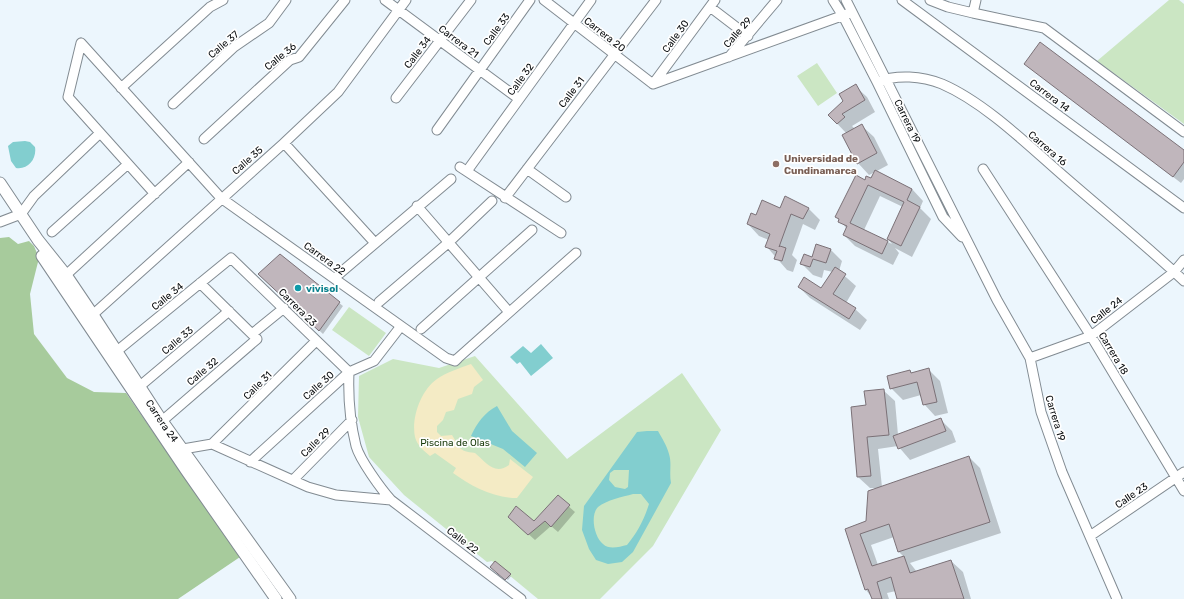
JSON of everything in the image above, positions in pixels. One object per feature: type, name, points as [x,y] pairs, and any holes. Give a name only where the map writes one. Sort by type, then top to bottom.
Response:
[{"type":"main road","name":"Carrera 24","points":[[1,188],[21,214],[38,240],[66,275],[89,318],[117,351],[162,420],[290,599]]},
{"type":"main road","name":"Carrera 24","points":[[38,240],[40,252],[89,318],[276,599]]},
{"type":"street","points":[[121,88],[210,6],[223,0]]},
{"type":"street","name":"Calle 37","points":[[173,104],[234,47],[269,23],[286,0]]},
{"type":"street","name":"Calle 36","points":[[204,138],[290,60],[299,57],[345,0]]},
{"type":"street","name":"Carrera 21","points":[[385,0],[519,99]]},
{"type":"street","name":"Calle 35","points":[[89,318],[284,143],[338,92],[406,0]]},
{"type":"street","name":"Calle 34","points":[[396,98],[471,0]]},
{"type":"street","name":"Calle 33","points":[[437,130],[530,0]]},
{"type":"street","name":"Carrera 20","points":[[544,0],[653,84]]},
{"type":"street","name":"Calle 32","points":[[505,198],[464,169],[519,99],[591,0]]},
{"type":"street","name":"Calle 31","points":[[505,198],[656,0]]},
{"type":"street","name":"Calle 29","points":[[728,58],[777,0]]},
{"type":"street","name":"Carrera 19","points":[[833,0],[843,16],[877,82],[943,216],[971,247]]},
{"type":"street","name":"Carrera 19","points":[[846,0],[887,78],[997,300],[1030,358],[1041,412],[1062,472],[1117,599]]},
{"type":"street","name":"Carrera 14","points":[[902,0],[1184,208]]},
{"type":"street","points":[[930,0],[948,7],[1044,28],[1184,132]]},
{"type":"street","points":[[973,13],[976,0]]},
{"type":"street","points":[[712,3],[748,36]]},
{"type":"street","name":"Calle 30","points":[[653,84],[712,3]]},
{"type":"street","points":[[653,84],[853,12]]},
{"type":"street","name":"Carrera 22","points":[[100,133],[68,97],[81,43],[221,198],[446,358],[455,360],[576,253]]},
{"type":"street","name":"Carrera 16","points":[[877,82],[887,78],[908,76],[926,79],[941,84],[958,93],[1002,123],[1184,282]]},
{"type":"street","points":[[0,222],[21,214],[34,196],[100,133],[155,194]]},
{"type":"street","points":[[284,143],[375,243]]},
{"type":"street","points":[[66,275],[189,162]]},
{"type":"street","points":[[52,232],[128,164]]},
{"type":"street","points":[[527,169],[566,197]]},
{"type":"street","name":"Carrera 18","points":[[983,169],[1091,336],[1184,491]]},
{"type":"street","points":[[339,274],[417,206],[451,179]]},
{"type":"street","points":[[505,198],[560,233]]},
{"type":"street","points":[[380,302],[448,243],[492,201]]},
{"type":"street","points":[[417,206],[509,312]]},
{"type":"street","points":[[421,329],[532,230]]},
{"type":"street","name":"Calle 34","points":[[117,351],[231,258]]},
{"type":"street","name":"Carrera 23","points":[[231,258],[349,372]]},
{"type":"street","name":"Calle 24","points":[[1030,358],[1091,336],[1174,272],[1184,260]]},
{"type":"street","points":[[200,283],[254,337]]},
{"type":"street","name":"Calle 32","points":[[162,420],[284,308]]},
{"type":"street","name":"Calle 33","points":[[140,386],[229,312]]},
{"type":"street","name":"Calle 30","points":[[250,462],[349,372],[374,361],[401,326]]},
{"type":"street","name":"Calle 31","points":[[212,444],[316,341]]},
{"type":"street","name":"Calle 22","points":[[349,372],[348,391],[356,447],[380,488],[391,500],[521,599]]},
{"type":"street","name":"Calle 29","points":[[293,480],[352,420]]},
{"type":"street","points":[[183,449],[212,444],[293,480],[336,495],[391,500]]},
{"type":"street","name":"Calle 23","points":[[1090,536],[1184,472]]},
{"type":"green space","points":[[1169,0],[1179,0],[1184,4],[1184,124],[1097,61]]},
{"type":"green space","points":[[817,63],[837,93],[818,106],[797,76]]},
{"type":"green space","points":[[9,237],[18,244],[29,241],[34,246],[39,258],[30,294],[34,334],[67,378],[94,392],[126,393],[240,557],[178,599],[0,599],[0,238]]},
{"type":"green space","points":[[349,307],[386,333],[369,356],[332,330]]},
{"type":"green space","name":"Piscina de Olas","points":[[475,356],[567,459],[682,373],[721,430],[653,546],[600,599],[538,599],[492,561],[487,562],[404,495],[369,457],[358,417],[359,376],[393,359],[439,368]]},
{"type":"sand","points":[[471,364],[483,380],[474,387],[472,394],[458,399],[454,410],[446,412],[443,420],[437,426],[437,432],[441,436],[452,435],[460,448],[475,453],[494,468],[504,468],[509,465],[510,459],[533,477],[517,498],[491,494],[467,482],[453,473],[456,468],[435,453],[430,456],[417,443],[414,430],[414,421],[418,405],[426,390],[437,379],[454,370]]},
{"type":"water","points":[[13,142],[30,142],[35,147],[35,156],[28,165],[16,168],[11,161],[8,146]]},
{"type":"water","points":[[541,344],[553,358],[531,376],[520,362],[517,364],[510,357],[523,346],[531,353]]},
{"type":"water","points":[[497,406],[512,431],[537,453],[525,467],[503,449],[471,436],[481,419]]},
{"type":"water","points":[[658,431],[666,445],[670,457],[671,483],[633,552],[622,562],[608,564],[596,560],[589,549],[582,530],[584,506],[637,432]],"holes":[[[614,470],[629,470],[628,487],[625,489],[615,487],[609,480],[610,473]],[[633,494],[641,494],[649,504],[640,526],[627,545],[614,548],[605,546],[597,536],[594,526],[594,515],[598,507],[606,502]]]},
{"type":"building","points":[[1040,42],[1184,150],[1184,162],[1173,177],[1024,64]]},
{"type":"building","points":[[856,84],[865,100],[842,114],[845,117],[837,124],[828,115],[843,101],[839,94]]},
{"type":"building","points":[[862,124],[877,153],[857,164],[842,135]]},
{"type":"building","points":[[875,170],[912,189],[907,200],[920,207],[901,246],[887,239],[904,202],[868,185],[850,223],[888,241],[882,254],[843,235],[847,226],[838,222],[839,219],[835,217],[856,175],[865,180],[866,176],[871,178]]},
{"type":"building","points":[[785,196],[809,208],[803,219],[791,214],[779,247],[786,248],[782,261],[774,259],[777,251],[765,247],[770,234],[747,224],[751,213],[756,215],[762,200],[780,208]]},
{"type":"building","points":[[816,244],[831,249],[826,263],[813,259],[810,267],[800,264],[804,254],[812,257]]},
{"type":"building","name":"vivisol","points":[[280,254],[340,302],[319,331],[258,274]]},
{"type":"building","points":[[835,267],[846,274],[833,294],[856,308],[849,319],[798,287],[804,277],[821,288]]},
{"type":"building","points":[[929,368],[937,402],[923,405],[917,382],[890,389],[887,376],[910,370],[911,373]]},
{"type":"building","points":[[884,389],[889,435],[867,437],[871,476],[857,477],[851,407],[866,405],[864,391]]},
{"type":"building","points":[[941,418],[946,431],[898,449],[893,436]]},
{"type":"building","points":[[969,456],[990,522],[898,552],[889,524],[860,534],[872,566],[904,556],[910,573],[951,560],[964,599],[897,599],[891,577],[877,582],[882,599],[872,599],[868,589],[865,590],[845,529],[866,521],[868,491]]},
{"type":"building","points":[[558,495],[570,505],[551,527],[545,521],[528,535],[508,517],[516,506],[534,521]]},
{"type":"building","points":[[495,561],[511,574],[505,580],[490,567]]},
{"type":"place","name":"Universidad de Cundinamarca","points":[[776,164]]},
{"type":"place","name":"vivisol","points":[[298,288]]}]
